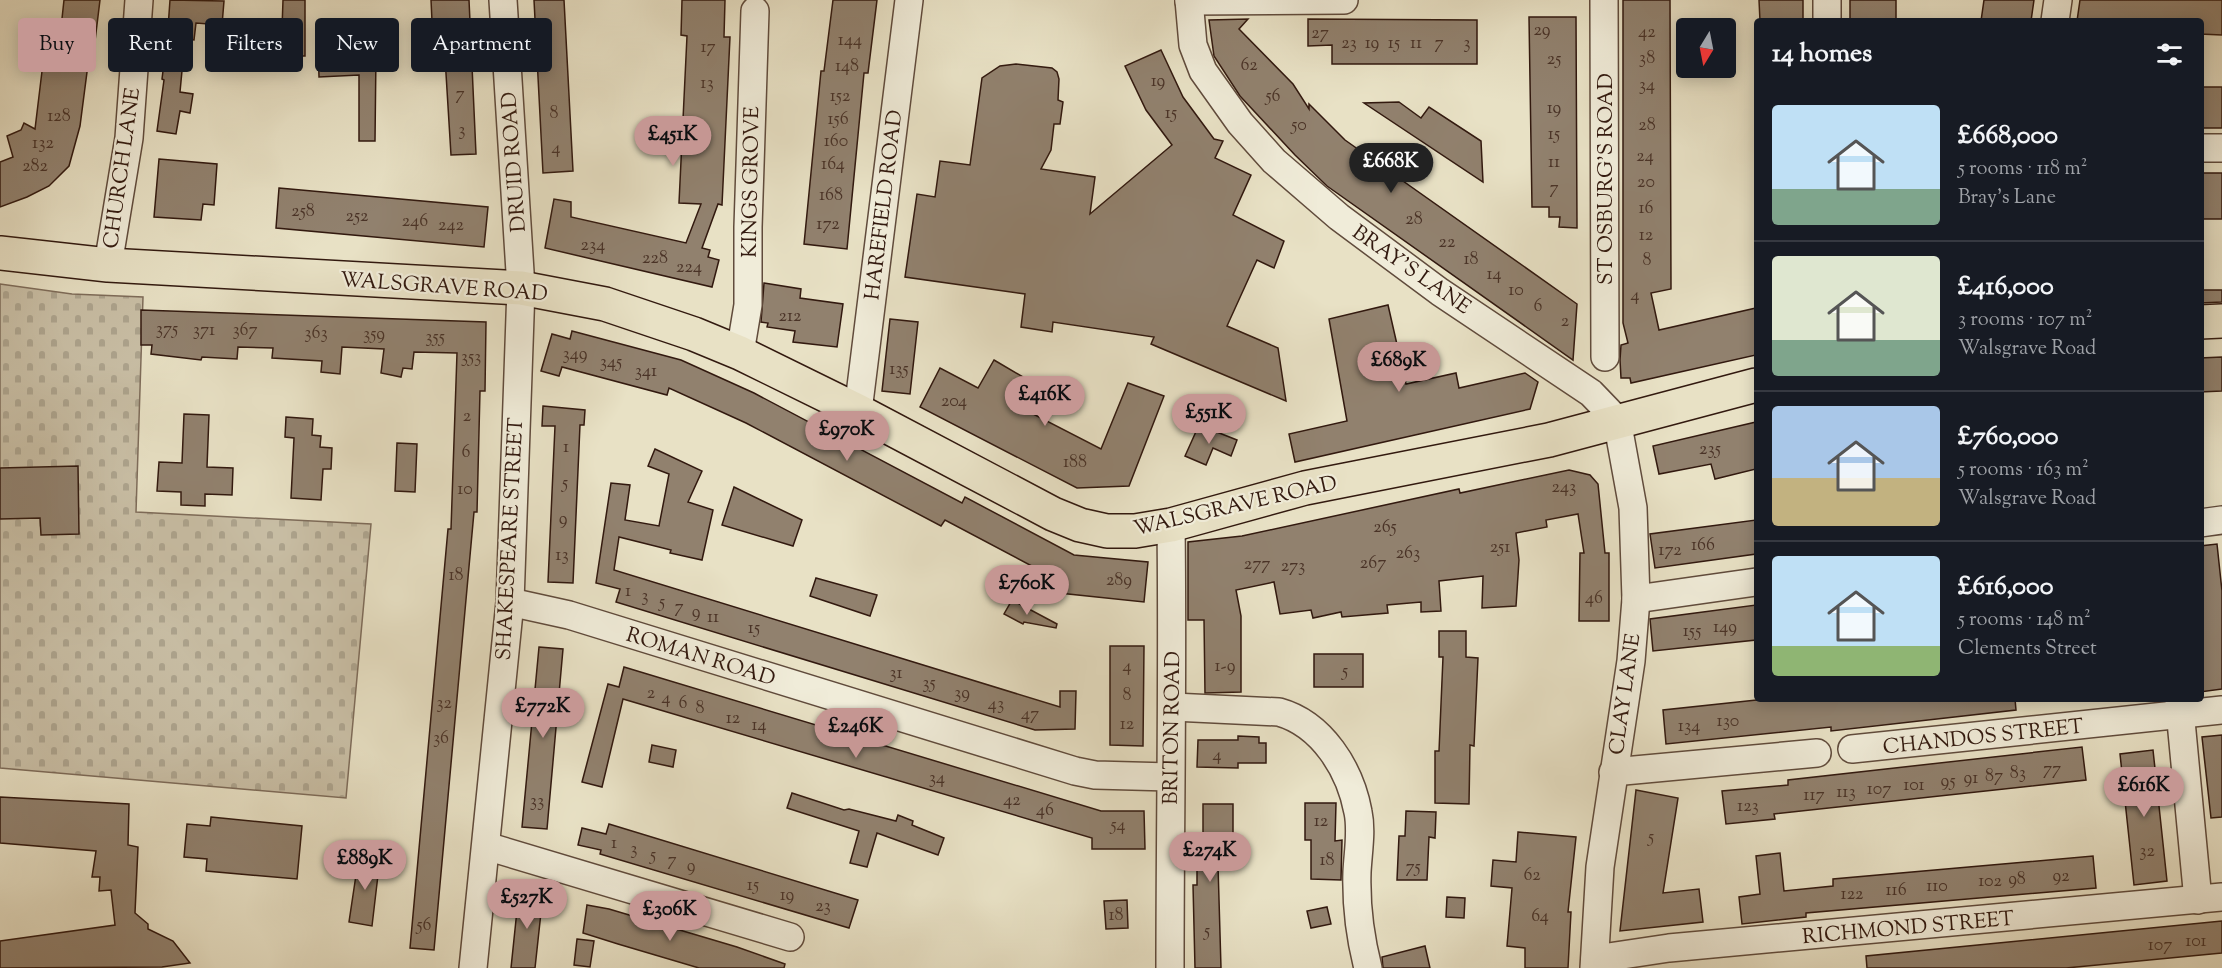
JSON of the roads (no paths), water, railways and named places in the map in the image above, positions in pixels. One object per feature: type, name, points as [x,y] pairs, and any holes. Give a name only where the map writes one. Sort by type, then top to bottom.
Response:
[{"type":"highway","name":"WALSGRAVE ROAD","points":[[0,253],[108,265],[521,288],[626,310],[740,353],[1080,525],[1124,531],[1171,525],[1305,488],[1549,440],[1617,420],[1754,386]]},
{"type":"highway","points":[[2204,322],[2222,321]]},
{"type":"street","name":"CHURCH LANE","points":[[108,265],[129,138],[139,0]]},
{"type":"street","name":"DRUID ROAD","points":[[503,0],[521,288]]},
{"type":"street","name":"HAREFIELD ROAD","points":[[858,411],[909,0]]},
{"type":"street","points":[[1190,1],[1344,0]]},
{"type":"street","name":"ST OSBURG'S ROAD","points":[[1604,0],[1605,357]]},
{"type":"street","points":[[1827,0],[1827,18]]},
{"type":"street","points":[[2055,18],[2058,0]]},
{"type":"street","name":"BRAY'S LANE","points":[[1190,1],[1193,45],[1203,71],[1240,123],[1274,161],[1339,218],[1440,292],[1591,393],[1617,420]]},
{"type":"street","name":"KINGS GROVE","points":[[740,353],[748,305],[748,227],[755,10]]},
{"type":"street","points":[[2204,148],[2222,148]]},
{"type":"street","name":"SHAKESPEARE STREET","points":[[472,968],[510,602],[521,288]]},
{"type":"street","name":"CLAY LANE","points":[[1594,964],[1600,867],[1631,661],[1636,599],[1633,508],[1617,420]]},
{"type":"street","points":[[2204,522],[2222,520]]},
{"type":"street","name":"BRITON ROAD","points":[[1170,968],[1170,777],[1173,707],[1171,525]]},
{"type":"street","points":[[1636,599],[1754,582]]},
{"type":"street","name":"ROMAN ROAD","points":[[510,602],[569,615],[1075,771],[1095,775],[1170,777]]},
{"type":"street","points":[[1173,707],[1279,712],[1291,716],[1319,735],[1337,758],[1358,811],[1357,875],[1361,939],[1368,968]]},
{"type":"street","points":[[2180,708],[2210,898]]},
{"type":"street","name":"CHANDOS STREET","points":[[1852,749],[2180,708],[2222,710]]},
{"type":"street","points":[[1613,772],[1817,753]]},
{"type":"street","points":[[486,846],[790,937]]},
{"type":"street","name":"RICHMOND STREET","points":[[1594,964],[1670,948],[2210,898]]}]
